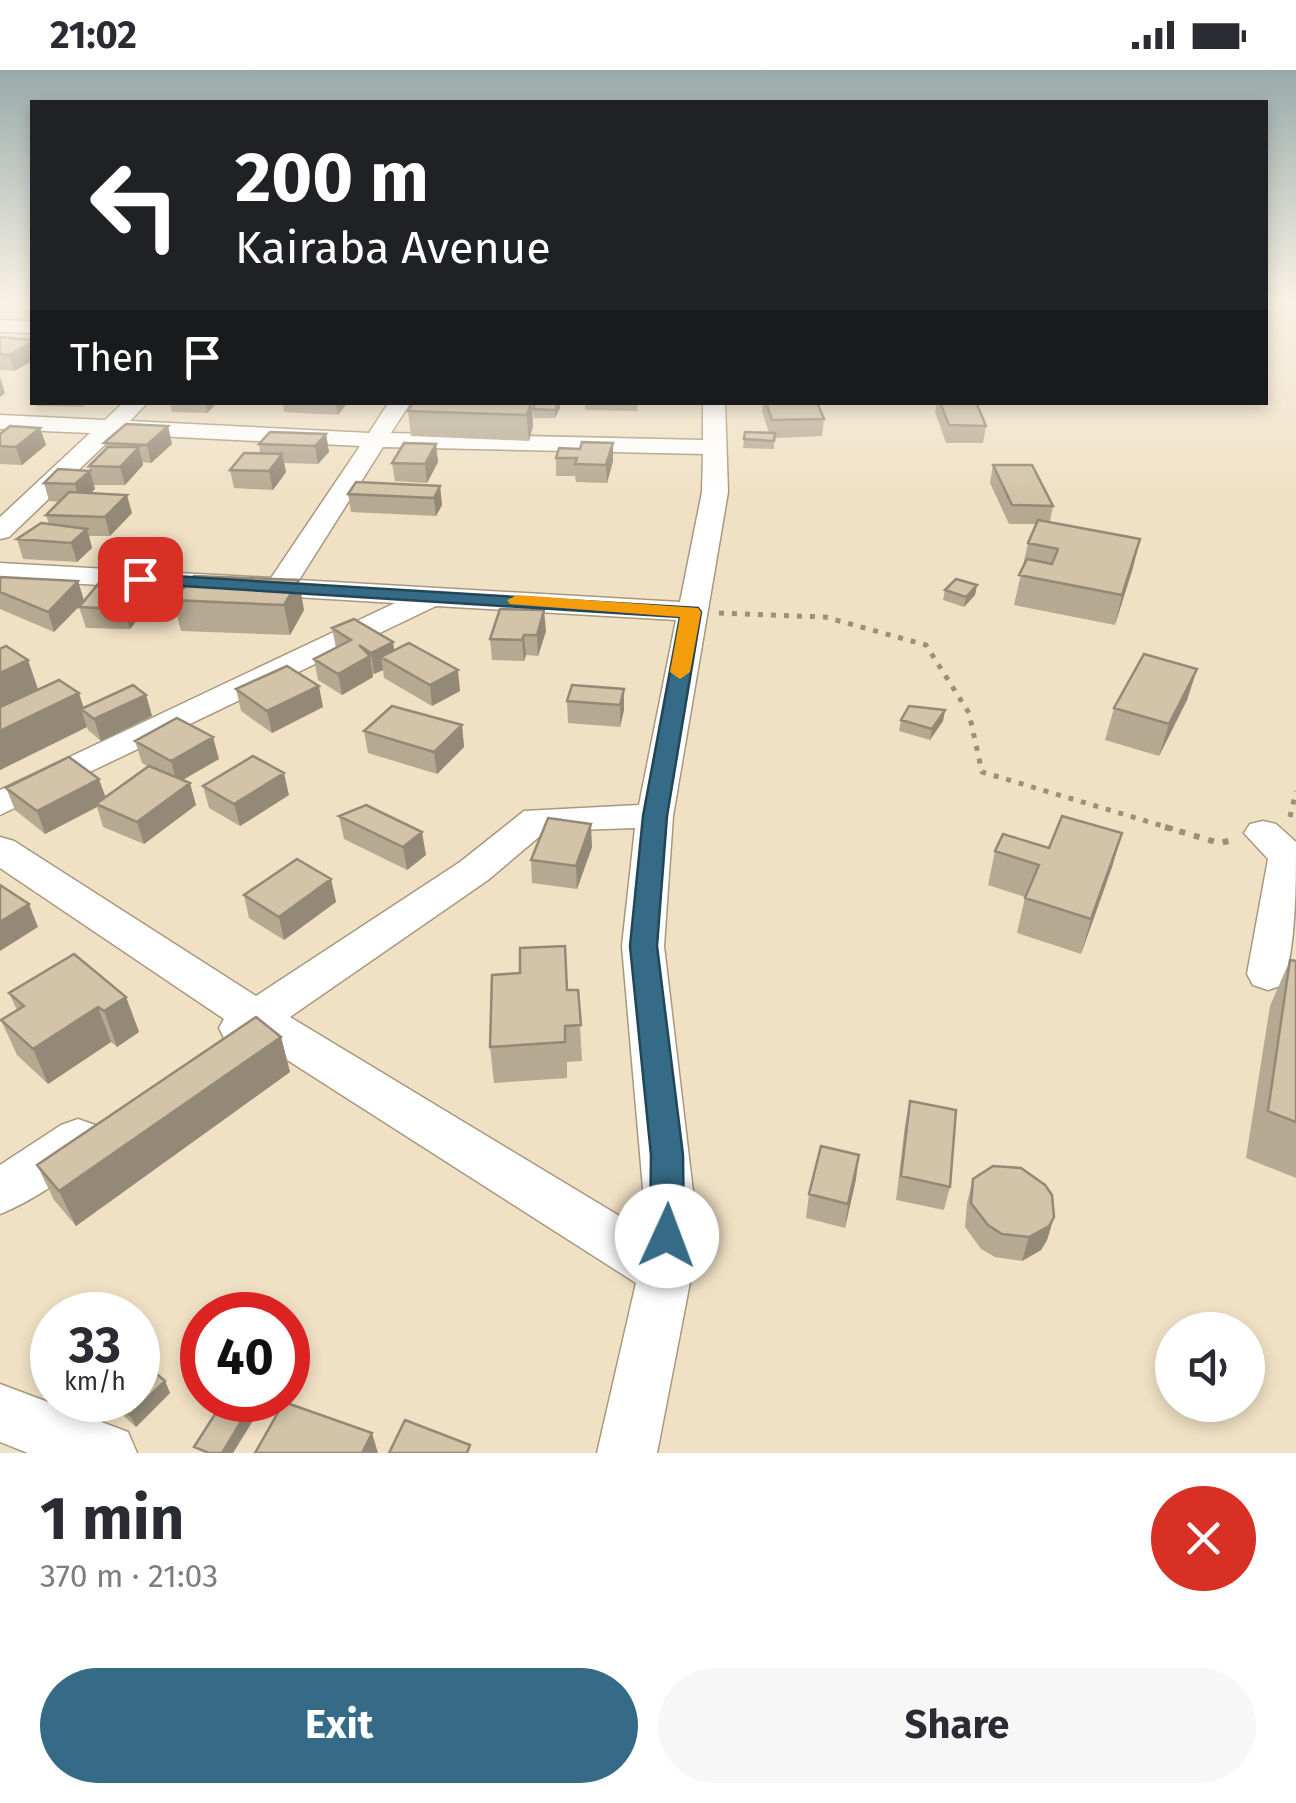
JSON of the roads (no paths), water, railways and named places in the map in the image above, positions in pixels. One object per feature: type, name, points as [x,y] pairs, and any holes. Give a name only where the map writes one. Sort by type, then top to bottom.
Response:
[{"type":"street","points":[[0,531],[134,405]]},
{"type":"street","points":[[280,587],[398,405]]},
{"type":"street","points":[[626,1453],[665,1272],[670,1200],[643,946],[655,816],[715,492],[714,405]]},
{"type":"street","points":[[0,422],[376,440],[712,448]]},
{"type":"street","points":[[0,571],[691,612]]},
{"type":"street","points":[[0,804],[436,595]]},
{"type":"street","points":[[208,1051],[474,871],[537,819],[655,816]]},
{"type":"street","points":[[1262,833],[1288,856],[1268,974]]},
{"type":"street","points":[[0,850],[256,1018],[665,1272]]},
{"type":"street","points":[[0,1192],[112,1116]]},
{"type":"street","points":[[0,1413],[107,1453]]}]
